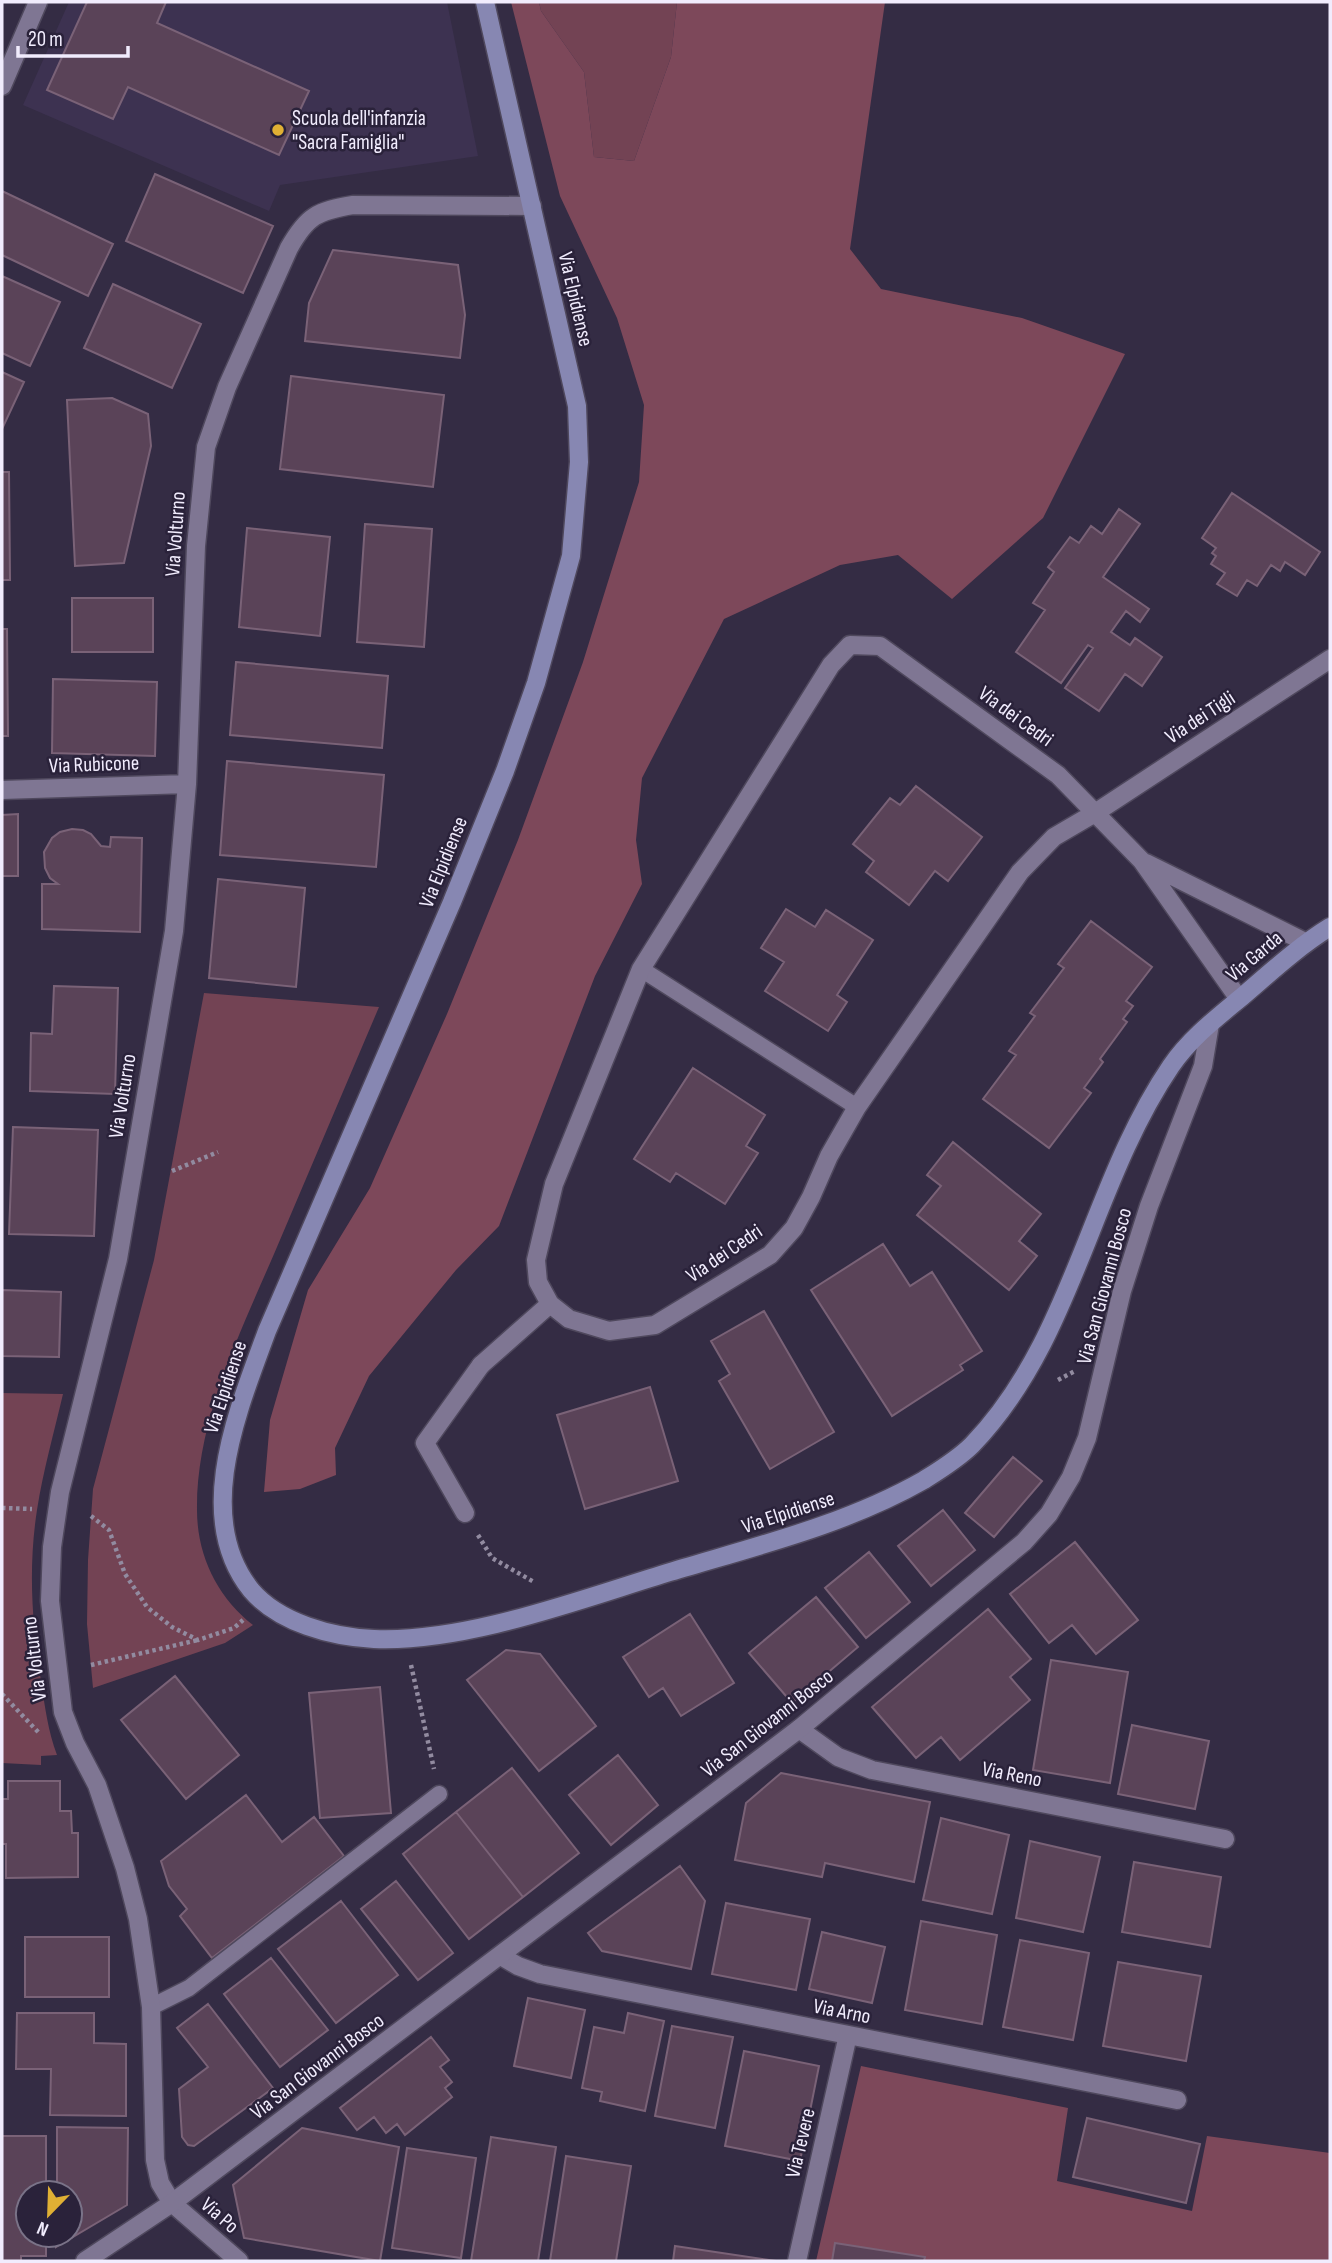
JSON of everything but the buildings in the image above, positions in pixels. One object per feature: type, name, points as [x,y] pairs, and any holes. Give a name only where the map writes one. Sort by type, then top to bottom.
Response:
[{"type":"main road","name":"Via Elpidiense","points":[[485,2],[577,406],[579,462],[571,556],[536,683],[505,771],[452,902],[267,1331],[241,1401],[222,1485],[224,1517],[231,1552],[243,1578],[268,1606],[313,1628],[339,1635],[374,1639],[416,1638],[471,1629],[544,1611],[808,1531],[902,1492],[967,1451],[992,1423],[1024,1379],[1041,1350],[1109,1185],[1141,1118],[1173,1063],[1210,1024]]},
{"type":"main road","name":"Via Garda","points":[[1210,1024],[1305,942],[1330,927]]},
{"type":"street","points":[[2,86],[38,2]]},
{"type":"street","name":"Via Volturno","points":[[172,2203],[160,2183],[155,2160],[151,2007],[138,1919],[125,1868],[97,1785],[75,1743],[63,1712],[50,1601],[52,1547],[60,1492],[118,1259],[174,931],[187,785],[196,546],[206,447],[227,387],[301,226],[332,208],[353,205],[532,206]]},
{"type":"street","name":"Via dei Cedri","points":[[850,645],[880,646],[1058,775],[1095,813],[1054,837],[1020,872],[857,1107],[829,1156],[794,1228],[770,1255],[655,1325],[609,1331],[569,1319],[550,1304],[538,1282],[536,1261],[554,1184],[641,969],[831,665],[850,645]]},
{"type":"street","name":"Via dei Tigli","points":[[1095,813],[1330,659]]},
{"type":"street","name":"Via Rubicone","points":[[2,790],[187,785]]},
{"type":"street","points":[[1095,813],[1142,861],[1239,999]]},
{"type":"street","points":[[1142,861],[1305,942]]},
{"type":"street","name":"Via San Giovanni Bosco","points":[[85,2261],[172,2203],[799,1729],[1024,1542],[1049,1514],[1072,1477],[1087,1438],[1122,1291],[1149,1206],[1203,1066],[1210,1024]]},
{"type":"street","points":[[465,1513],[425,1443],[481,1365],[550,1304]]},
{"type":"street","name":"Via Reno","points":[[799,1729],[838,1757],[872,1770],[1225,1839]]},
{"type":"street","name":"Via Arno","points":[[501,1956],[540,1974],[1177,2100]]},
{"type":"street","name":"Via Tevere","points":[[797,2261],[848,2035]]},
{"type":"street","name":"Via Po","points":[[172,2203],[239,2261]]},
{"type":"lane","points":[[641,969],[857,1107]]},
{"type":"lane","points":[[151,2007],[189,1988],[439,1794]]},
{"type":"path","points":[[172,1171],[218,1152]]},
{"type":"path","points":[[1058,1380],[1082,1367]]},
{"type":"path","points":[[2,1508],[37,1510]]},
{"type":"path","points":[[91,1516],[109,1531],[125,1574],[147,1607],[172,1627],[198,1640]]},
{"type":"path","points":[[492,1558],[534,1582]]},
{"type":"path","points":[[91,1665],[198,1640],[233,1628],[245,1619]]},
{"type":"path","points":[[410,1657],[439,1794]]},
{"type":"path","points":[[2,1694],[41,1735],[49,1734]]},
{"type":"shaded area","name":"Scuola dell'infanzia \"Sacra Famiglia\"","points":[[69,2],[447,2],[478,156],[280,185],[269,211],[23,105]]},
{"type":"shaded area","points":[[511,2],[539,2],[541,11],[584,72],[594,157],[634,161],[671,57],[677,2],[885,2],[850,249],[881,289],[1022,318],[1125,354],[1043,518],[952,599],[898,555],[840,565],[724,619],[642,778],[636,840],[642,884],[595,976],[499,1226],[456,1270],[369,1376],[335,1448],[336,1475],[300,1489],[264,1492],[270,1420],[308,1290],[370,1188],[447,1014],[518,840],[583,662],[639,482],[644,405],[617,318],[560,196]]},
{"type":"shaded area","points":[[539,2],[677,2],[671,57],[634,161],[594,157],[584,72],[541,11]]},
{"type":"shaded area","points":[[204,993],[379,1007],[236,1342],[204,1442],[197,1510],[205,1559],[229,1602],[253,1625],[225,1643],[93,1688],[87,1624],[93,1489],[154,1260]]},
{"type":"shaded area","points":[[2,1393],[63,1394],[45,1466],[34,1532],[33,1617],[47,1719],[57,1755],[41,1756],[41,1765],[2,1763]]},
{"type":"shaded area","points":[[861,2066],[1068,2108],[1057,2181],[1192,2211],[1207,2136],[1330,2153],[1330,2261],[816,2261]]},
{"type":"place","name":"Scuola dell'infanzia \"Sacra Famiglia\"","points":[[278,130]]}]
